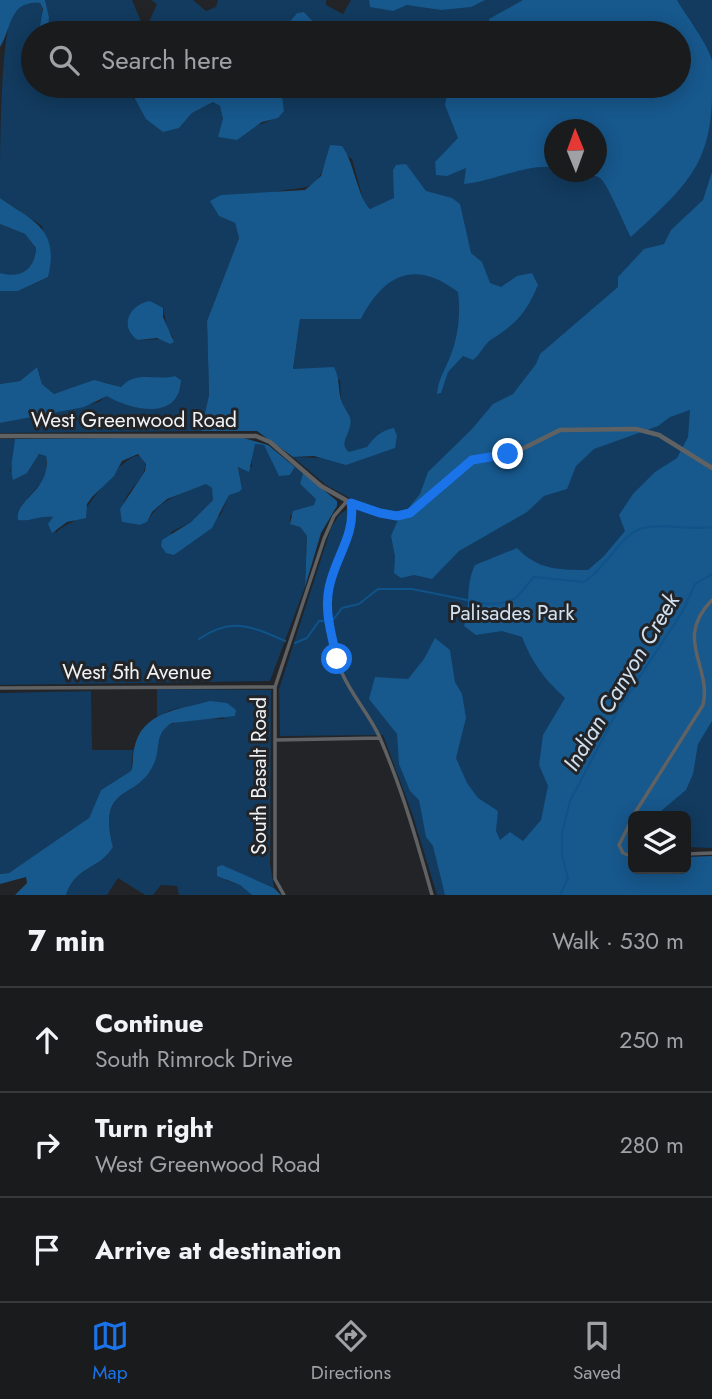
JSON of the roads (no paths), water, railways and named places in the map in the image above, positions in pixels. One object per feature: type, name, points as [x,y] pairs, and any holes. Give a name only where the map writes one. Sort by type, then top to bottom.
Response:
[{"type":"street","name":"West Greenwood Road","points":[[0,436],[256,436],[270,442],[321,486],[349,502],[397,516],[410,513],[472,460],[520,450],[560,430],[636,429],[659,435],[712,468]]},
{"type":"street","name":"South Basalt Road","points":[[284,895],[275,878],[275,687],[324,539],[334,516],[349,502]]},
{"type":"street","points":[[349,502],[353,517],[350,535],[329,586],[328,613],[342,674],[380,738],[411,816],[432,895]]},
{"type":"street","points":[[636,811],[704,701],[705,686],[694,635],[699,617],[712,600]]},
{"type":"street","name":"West 5th Avenue","points":[[0,688],[275,687]]},
{"type":"street","points":[[276,740],[380,738]]},
{"type":"street","points":[[628,826],[619,845],[623,853],[628,856]]},
{"type":"street","points":[[691,854],[712,853]]},
{"type":"waterway","points":[[333,620],[342,608],[359,604],[378,589],[412,589],[487,604],[502,603],[516,598],[534,577],[584,582],[626,538],[640,529],[658,526],[712,527]]},
{"type":"waterway","name":"Indian Canyon Creek","points":[[560,895],[568,878],[562,855],[562,833],[570,801],[618,710],[683,611],[695,584],[712,574]]},
{"type":"waterway","points":[[295,643],[307,638],[319,621],[325,621]]},
{"type":"waterway","points":[[199,639],[222,628],[242,626],[285,641]]},
{"type":"park label","name":"Palisades Park","points":[[512,613]]}]
